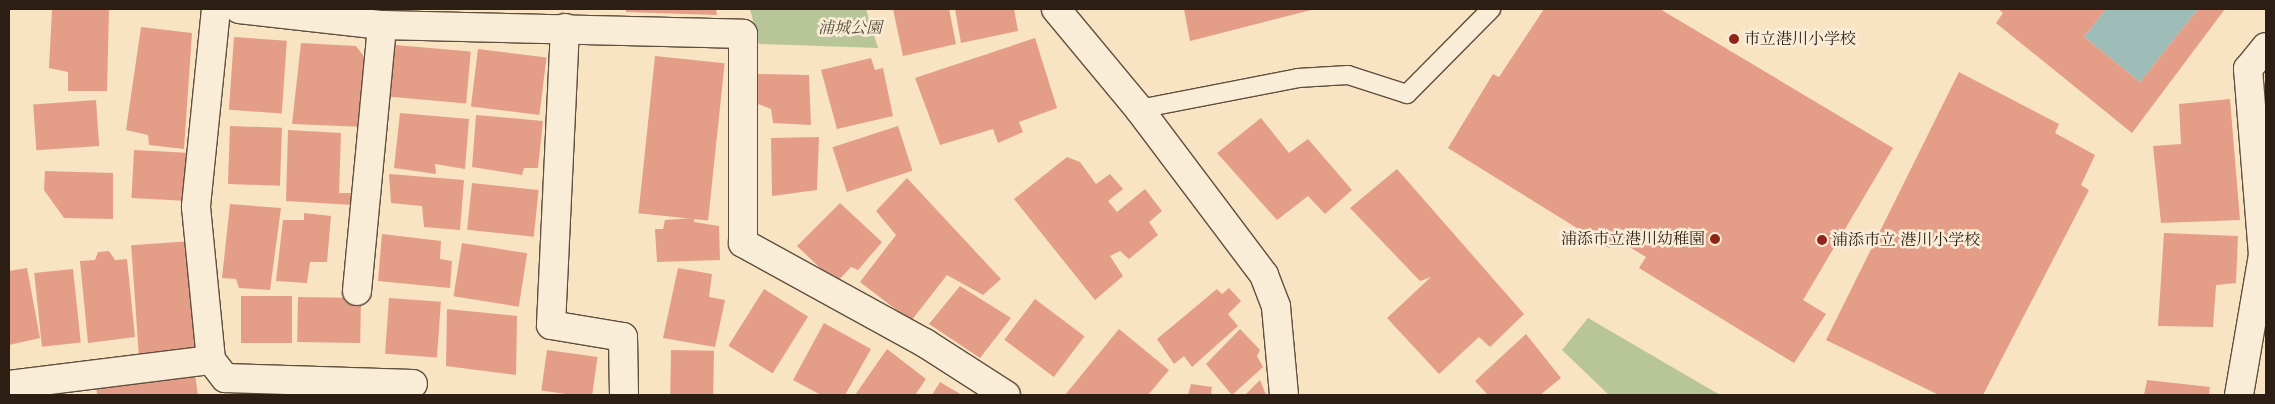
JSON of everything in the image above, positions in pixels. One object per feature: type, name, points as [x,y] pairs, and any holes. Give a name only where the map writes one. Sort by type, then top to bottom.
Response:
[{"type":"street","points":[[216,9],[196,207],[210,360],[226,378],[413,384]]},
{"type":"street","points":[[239,9],[382,25],[582,22],[743,34],[743,243],[925,343],[1006,395]]},
{"type":"street","points":[[1056,9],[1138,109],[1264,275],[1276,307],[1284,395]]},
{"type":"street","points":[[582,22],[550,325],[623,337],[624,395]]},
{"type":"street","points":[[357,291],[382,25]]},
{"type":"street","points":[[2239,395],[2263,255],[2248,69],[2266,47]]},
{"type":"street","points":[[9,385],[210,360]]},
{"type":"lane","points":[[1138,109],[1298,78],[1348,75],[1407,94],[1491,9]]},
{"type":"green space","name":"浦城公園","points":[[750,9],[866,9],[878,48],[759,44]]},
{"type":"green space","points":[[1588,318],[1720,395],[1609,395],[1562,350]]},
{"type":"water","points":[[2106,9],[2198,9],[2140,82],[2084,37]]},
{"type":"building","points":[[52,9],[109,9],[107,91],[68,91],[68,72],[49,68]]},
{"type":"building","points":[[626,9],[716,9],[717,15],[626,12]]},
{"type":"building","points":[[893,9],[949,9],[956,44],[903,56]]},
{"type":"building","points":[[955,9],[1014,9],[1018,31],[961,43]]},
{"type":"building","points":[[1184,9],[1315,9],[1190,41]]},
{"type":"building","points":[[1544,9],[1660,9],[1893,148],[1803,300],[1826,314],[1794,363],[1639,268],[1646,257],[1616,239],[1609,248],[1448,148],[1493,74],[1499,77]]},
{"type":"building","points":[[1998,9],[2106,9],[2084,37],[2140,82],[2198,9],[2225,9],[2132,133],[1996,23],[2003,13]]},
{"type":"building","points":[[141,27],[192,33],[184,149],[149,145],[148,135],[126,130]]},
{"type":"building","points":[[234,37],[287,41],[282,114],[229,110]]},
{"type":"building","points":[[1035,38],[1057,108],[1019,122],[1023,132],[998,143],[993,129],[940,145],[915,78]]},
{"type":"building","points":[[301,43],[356,46],[369,63],[365,127],[292,124]]},
{"type":"building","points":[[395,45],[471,52],[466,103],[390,97]]},
{"type":"building","points":[[478,49],[546,57],[539,115],[471,107]]},
{"type":"building","points":[[655,56],[725,63],[708,220],[638,213]]},
{"type":"building","points":[[871,58],[875,70],[883,68],[893,116],[837,129],[821,70]]},
{"type":"building","points":[[1959,72],[2059,124],[2055,133],[2095,155],[2081,185],[2089,190],[1983,395],[1939,395],[1826,340]]},
{"type":"building","points":[[757,74],[809,75],[811,125],[773,123],[771,109],[758,104]]},
{"type":"building","points":[[2230,99],[2240,220],[2161,223],[2153,146],[2181,144],[2179,104]]},
{"type":"building","points":[[96,100],[99,146],[36,150],[33,104]]},
{"type":"building","points":[[400,113],[469,119],[465,169],[435,164],[436,174],[394,168]]},
{"type":"building","points":[[476,115],[543,121],[538,168],[524,168],[522,175],[472,167]]},
{"type":"building","points":[[1261,118],[1289,153],[1308,139],[1352,190],[1325,214],[1308,196],[1277,220],[1217,153]]},
{"type":"building","points":[[230,126],[282,128],[280,186],[228,184]]},
{"type":"building","points":[[898,126],[913,171],[847,192],[832,147]]},
{"type":"building","points":[[288,130],[341,133],[339,193],[353,193],[353,205],[286,201]]},
{"type":"building","points":[[819,137],[817,190],[772,196],[771,138]]},
{"type":"building","points":[[134,150],[191,153],[188,201],[131,198]]},
{"type":"building","points":[[1067,157],[1080,162],[1096,184],[1110,174],[1123,189],[1108,201],[1117,212],[1145,189],[1162,211],[1149,222],[1158,235],[1129,259],[1120,251],[1110,256],[1123,276],[1095,300],[1014,199]]},
{"type":"building","points":[[1397,169],[1524,314],[1490,347],[1479,337],[1439,374],[1387,318],[1431,277],[1420,281],[1350,208]]},
{"type":"building","points":[[45,171],[113,173],[113,219],[64,218],[44,190]]},
{"type":"building","points":[[389,174],[464,180],[460,230],[424,227],[422,206],[391,203]]},
{"type":"building","points":[[907,178],[1001,279],[983,295],[947,275],[911,321],[860,282],[896,235],[876,211]]},
{"type":"building","points":[[472,183],[539,190],[534,237],[467,230]]},
{"type":"building","points":[[840,203],[882,242],[858,270],[851,267],[836,283],[797,246]]},
{"type":"building","points":[[230,204],[281,208],[270,290],[239,288],[236,279],[222,278]]},
{"type":"building","points":[[304,213],[331,216],[327,262],[310,262],[307,283],[276,281],[283,220],[304,220]]},
{"type":"building","points":[[694,218],[694,222],[719,226],[720,260],[657,262],[655,229],[663,229],[665,220]]},
{"type":"building","points":[[2164,233],[2238,236],[2236,283],[2216,285],[2213,327],[2158,326]]},
{"type":"building","points":[[382,234],[441,241],[440,259],[452,261],[450,288],[378,281]]},
{"type":"building","points":[[192,241],[200,351],[139,355],[131,245]]},
{"type":"building","points":[[462,243],[527,253],[519,307],[454,296]]},
{"type":"building","points":[[109,251],[115,260],[127,259],[135,337],[88,343],[80,261],[95,260],[98,252]]},
{"type":"building","points":[[27,268],[40,338],[9,345],[9,271]]},
{"type":"building","points":[[678,268],[712,274],[709,297],[725,300],[715,347],[663,338]]},
{"type":"building","points":[[73,269],[81,343],[42,347],[34,273]]},
{"type":"building","points":[[960,286],[1011,318],[980,358],[929,324]]},
{"type":"building","points":[[1229,288],[1241,301],[1228,314],[1238,326],[1192,367],[1184,356],[1174,364],[1157,339],[1217,289],[1222,294]]},
{"type":"building","points":[[764,289],[808,317],[773,373],[728,346]]},
{"type":"building","points":[[241,296],[292,296],[292,343],[241,343]]},
{"type":"building","points":[[298,297],[361,298],[360,343],[297,342]]},
{"type":"building","points":[[389,298],[441,302],[437,357],[385,354]]},
{"type":"building","points":[[1035,299],[1085,336],[1054,377],[1004,340]]},
{"type":"building","points":[[447,309],[517,316],[516,375],[446,366]]},
{"type":"building","points":[[824,323],[871,349],[845,395],[821,395],[793,380]]},
{"type":"building","points":[[1119,329],[1169,370],[1148,395],[1065,395]]},
{"type":"building","points":[[1240,329],[1260,350],[1257,356],[1263,367],[1232,395],[1206,364]]},
{"type":"building","points":[[1526,334],[1561,378],[1540,395],[1488,395],[1475,381]]},
{"type":"building","points":[[887,349],[926,379],[915,395],[855,395]]},
{"type":"building","points":[[547,350],[598,357],[592,395],[573,395],[541,391]]},
{"type":"building","points":[[671,350],[714,351],[713,395],[670,395]]},
{"type":"building","points":[[195,375],[198,395],[97,395],[96,383]]},
{"type":"building","points":[[1260,380],[1266,395],[1245,395]]},
{"type":"building","points":[[2147,380],[2210,387],[2209,395],[2144,395]]},
{"type":"building","points":[[940,382],[962,395],[932,395]]},
{"type":"building","points":[[1191,384],[1212,387],[1211,395],[1188,395]]},
{"type":"place","name":"市立港川小学校","points":[[1734,39]]},
{"type":"place","name":"浦添市立港川幼稚園","points":[[1715,239]]},
{"type":"place","name":"浦添市立 港川小学校","points":[[1822,240]]}]
